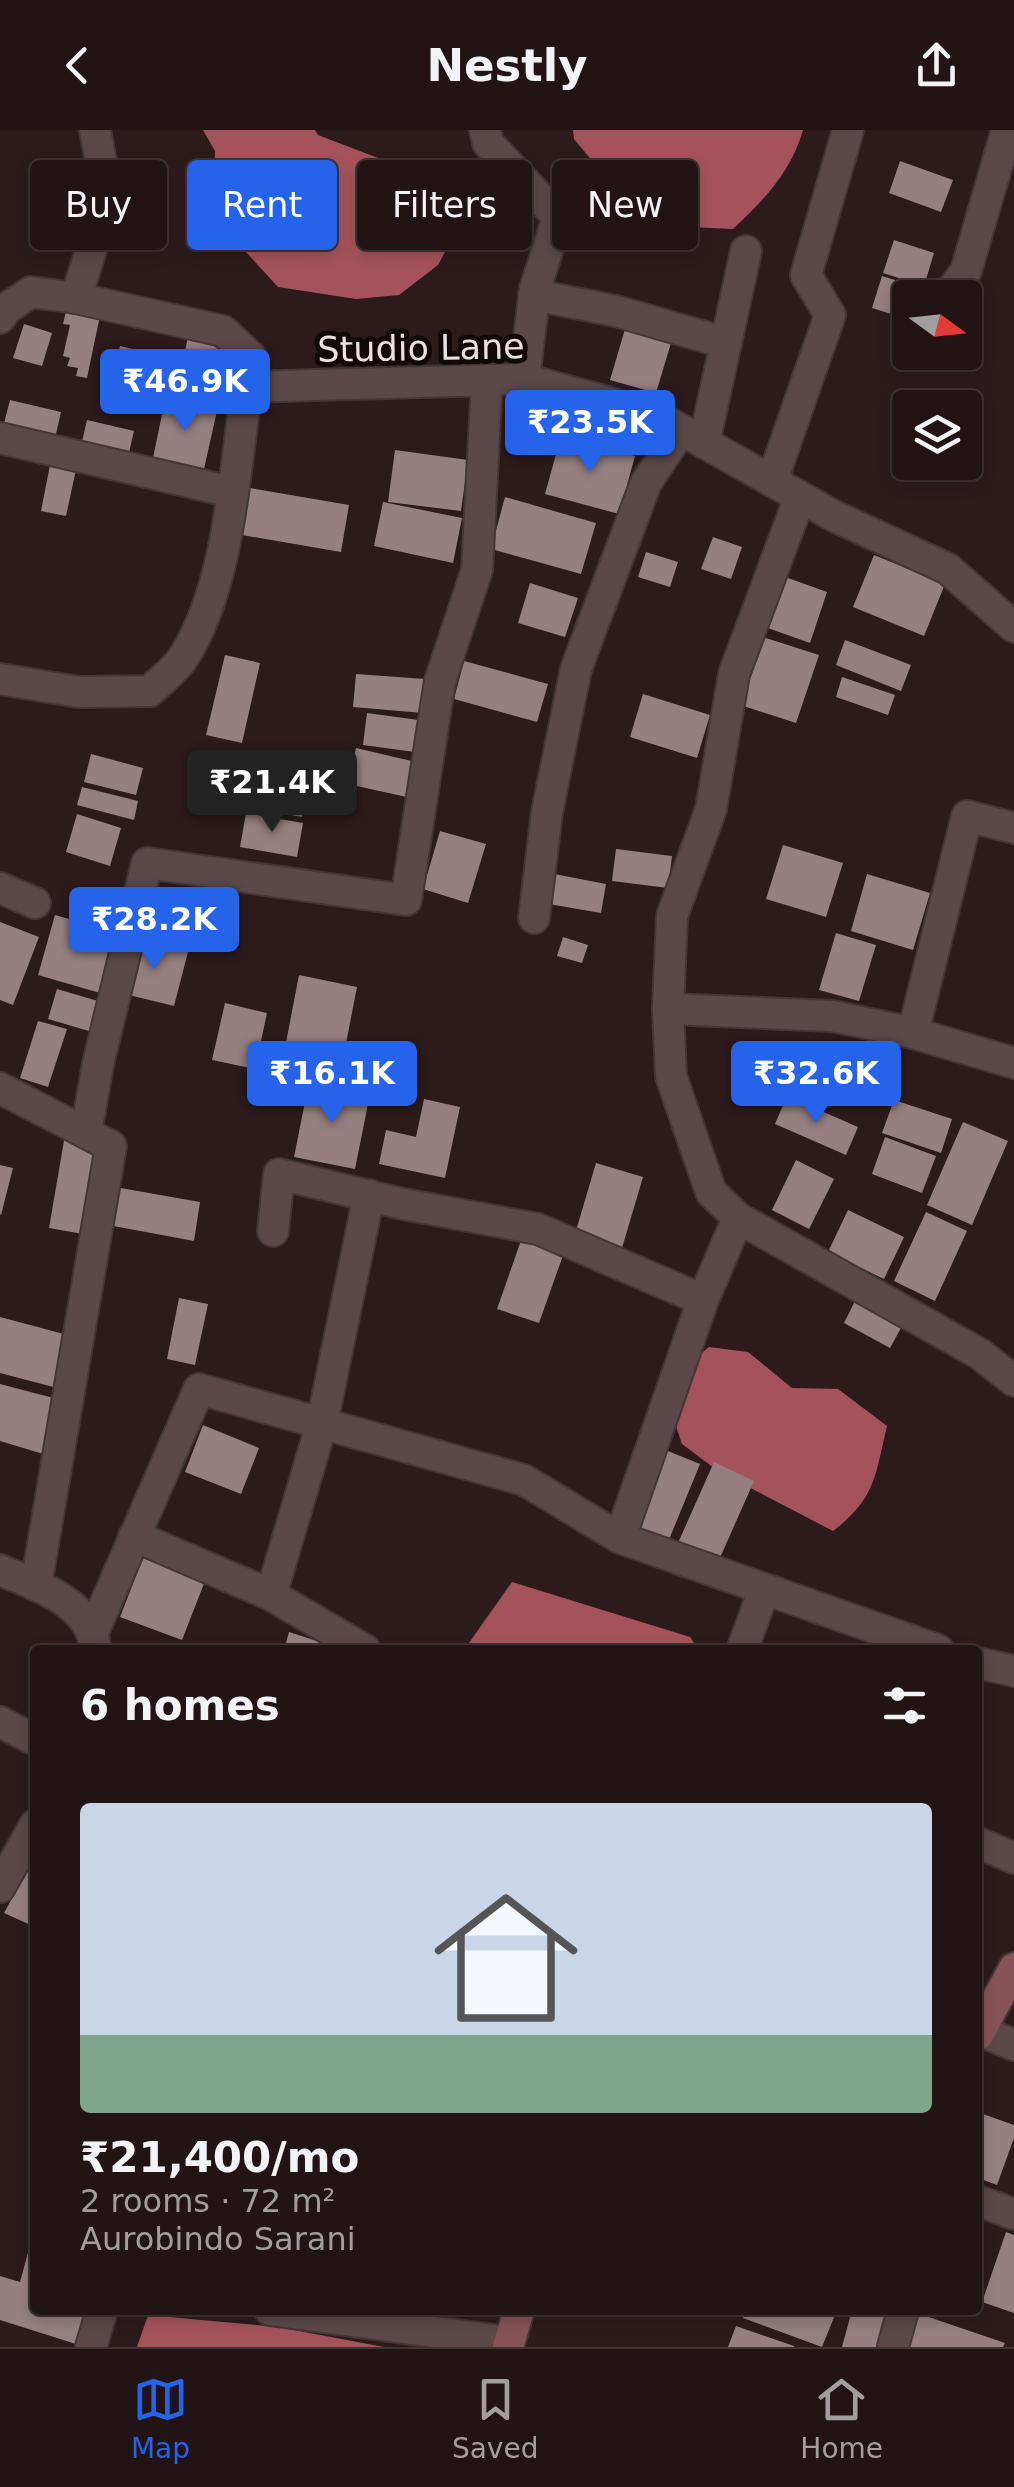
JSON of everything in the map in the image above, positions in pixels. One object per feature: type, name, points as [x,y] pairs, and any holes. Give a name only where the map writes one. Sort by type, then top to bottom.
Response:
[{"type":"main road","points":[[982,2027],[1014,1968]]},
{"type":"main road","points":[[509,2344],[518,2315]]},
{"type":"street","points":[[76,298],[96,234],[104,178],[95,130]]},
{"type":"street","points":[[485,130],[488,143],[558,217],[534,295],[524,379]]},
{"type":"street","points":[[772,481],[830,315],[806,275],[848,130]]},
{"type":"street","points":[[959,280],[966,271],[1006,130]]},
{"type":"street","points":[[534,918],[547,812],[576,669],[646,484],[693,436],[726,344],[746,251]]},
{"type":"street","points":[[0,318],[7,308],[31,292],[76,298],[224,331],[251,358],[232,492],[209,600],[183,660],[150,690],[79,692],[0,679]]},
{"type":"street","points":[[534,295],[616,311],[726,344]]},
{"type":"street","name":"Studio Lane","points":[[246,388],[524,379],[607,402],[664,420],[834,516],[948,568],[1014,627]]},
{"type":"street","points":[[86,1132],[98,1064],[147,863],[406,900],[440,681],[477,570],[487,381]]},
{"type":"street","points":[[0,438],[232,492]]},
{"type":"street","points":[[800,497],[734,674],[711,809],[672,916],[668,1009],[671,1076],[711,1192],[738,1218],[980,1354],[1014,1381]]},
{"type":"street","points":[[913,1032],[967,816],[1014,828]]},
{"type":"street","points":[[0,888],[35,904]]},
{"type":"street","points":[[668,1009],[832,1016],[913,1032],[1014,1062]]},
{"type":"street","points":[[0,1088],[111,1146],[36,1585]]},
{"type":"street","points":[[272,1231],[279,1174],[538,1229],[703,1300]]},
{"type":"street","points":[[270,1595],[322,1423],[369,1196]]},
{"type":"street","points":[[620,1538],[703,1300],[738,1218]]},
{"type":"street","points":[[94,1640],[134,1536],[199,1389],[524,1480],[620,1538],[924,1645]]},
{"type":"street","points":[[134,1536],[270,1595],[351,1645]]},
{"type":"street","points":[[0,1570],[75,1608],[94,1640]]},
{"type":"street","points":[[744,1645],[764,1590]]},
{"type":"street","points":[[982,1663],[1014,1671]]},
{"type":"street","points":[[0,1722],[30,1737]]},
{"type":"street","points":[[0,1887],[9,1851],[30,1830]]},
{"type":"street","points":[[982,1844],[1014,1858]]},
{"type":"street","points":[[982,2034],[1014,2045]]},
{"type":"street","points":[[982,2202],[1014,2214]]},
{"type":"street","points":[[90,2347],[100,2315]]},
{"type":"street","points":[[305,2315],[509,2344]]},
{"type":"street","points":[[892,2347],[902,2315]]},
{"type":"shaded area","points":[[203,130],[315,130],[318,135],[383,160],[357,160],[357,250],[446,250],[438,265],[399,295],[356,299],[278,287],[244,250],[337,250],[337,160],[215,160],[215,151]]},
{"type":"shaded area","points":[[573,130],[803,130],[775,184],[733,229],[698,227],[698,160],[591,160],[574,139]]},
{"type":"shaded area","points":[[709,1347],[748,1352],[792,1388],[838,1389],[887,1426],[872,1485],[858,1508],[833,1531],[718,1471],[682,1444],[662,1385]]},
{"type":"shaded area","points":[[512,1582],[690,1637],[696,1645],[468,1645]]},
{"type":"shaded area","points":[[148,2315],[278,2327],[384,2347],[137,2347]]},
{"type":"building","points":[[900,161],[953,180],[941,212],[889,193]]},
{"type":"building","points":[[894,240],[934,253],[926,280],[905,280],[883,273]]},
{"type":"building","points":[[882,276],[895,280],[892,314],[872,308]]},
{"type":"building","points":[[69,298],[102,306],[87,378],[76,376],[78,368],[67,366],[70,358],[63,356],[70,325],[63,324]]},
{"type":"building","points":[[628,319],[674,333],[656,393],[610,380]]},
{"type":"building","points":[[24,324],[52,333],[42,366],[13,358]]},
{"type":"building","points":[[188,336],[237,345],[226,401],[177,392]]},
{"type":"building","points":[[120,346],[153,354],[145,386],[112,377]]},
{"type":"building","points":[[10,400],[61,412],[53,447],[1,435]]},
{"type":"building","points":[[165,400],[217,411],[204,469],[153,458]]},
{"type":"building","points":[[87,420],[134,431],[128,457],[81,446]]},
{"type":"building","points":[[561,436],[635,456],[619,514],[545,494]]},
{"type":"building","points":[[395,450],[468,460],[461,511],[388,502]]},
{"type":"building","points":[[51,460],[77,465],[66,516],[41,511]]},
{"type":"building","points":[[250,488],[349,505],[341,552],[242,535]]},
{"type":"building","points":[[505,497],[596,523],[581,574],[491,549]]},
{"type":"building","points":[[383,502],[462,518],[453,563],[374,546]]},
{"type":"building","points":[[713,537],[742,547],[731,579],[701,569]]},
{"type":"building","points":[[646,552],[678,562],[670,587],[638,577]]},
{"type":"building","points":[[874,555],[945,584],[924,636],[853,607]]},
{"type":"building","points":[[774,573],[827,592],[810,643],[756,624]]},
{"type":"building","points":[[530,583],[578,598],[565,637],[518,623]]},
{"type":"building","points":[[753,634],[819,655],[796,723],[731,702]]},
{"type":"building","points":[[845,640],[911,665],[901,691],[836,665]]},
{"type":"building","points":[[225,655],[260,663],[242,743],[206,735]]},
{"type":"building","points":[[464,661],[548,684],[537,722],[454,699]]},
{"type":"building","points":[[356,674],[425,679],[423,713],[353,707]]},
{"type":"building","points":[[842,677],[895,695],[888,715],[836,697]]},
{"type":"building","points":[[643,694],[710,715],[697,758],[630,737]]},
{"type":"building","points":[[367,713],[426,721],[422,753],[363,745]]},
{"type":"building","points":[[356,748],[420,763],[411,798],[348,784]]},
{"type":"building","points":[[91,754],[143,768],[136,795],[84,782]]},
{"type":"building","points":[[246,759],[310,771],[302,817],[237,805]]},
{"type":"building","points":[[82,787],[138,801],[134,820],[77,805]]},
{"type":"building","points":[[246,813],[303,823],[297,857],[240,847]]},
{"type":"building","points":[[77,814],[121,828],[110,866],[66,852]]},
{"type":"building","points":[[440,831],[486,844],[468,903],[423,889]]},
{"type":"building","points":[[783,845],[843,863],[826,917],[766,899]]},
{"type":"building","points":[[616,849],[672,856],[668,888],[612,881]]},
{"type":"building","points":[[549,873],[606,884],[601,913],[543,903]]},
{"type":"building","points":[[867,874],[930,893],[913,950],[851,931]]},
{"type":"building","points":[[55,915],[125,935],[107,995],[38,975]]},
{"type":"building","points":[[0,922],[39,937],[13,1005],[0,1000]]},
{"type":"building","points":[[836,933],[876,945],[859,1001],[819,990]]},
{"type":"building","points":[[563,937],[588,945],[582,963],[557,956]]},
{"type":"building","points":[[135,938],[188,952],[174,1006],[121,993]]},
{"type":"building","points":[[299,975],[357,987],[342,1064],[284,1053]]},
{"type":"building","points":[[57,989],[108,1004],[99,1034],[48,1019]]},
{"type":"building","points":[[225,1003],[267,1013],[255,1069],[212,1060]]},
{"type":"building","points":[[38,1021],[67,1029],[48,1087],[20,1078]]},
{"type":"building","points":[[309,1082],[370,1094],[355,1169],[294,1157]]},
{"type":"building","points":[[787,1096],[858,1127],[846,1155],[775,1124]]},
{"type":"building","points":[[424,1099],[460,1107],[445,1178],[379,1164],[386,1130],[416,1137]]},
{"type":"building","points":[[894,1100],[952,1119],[941,1153],[882,1133]]},
{"type":"building","points":[[963,1122],[1008,1141],[972,1225],[927,1205]]},
{"type":"building","points":[[65,1135],[100,1142],[83,1234],[49,1228]]},
{"type":"building","points":[[885,1137],[936,1156],[922,1193],[872,1174]]},
{"type":"building","points":[[796,1160],[834,1179],[809,1229],[772,1210]]},
{"type":"building","points":[[596,1163],[643,1177],[622,1248],[575,1234]]},
{"type":"building","points":[[0,1165],[13,1168],[1,1215],[0,1214]]},
{"type":"building","points":[[115,1187],[200,1202],[194,1241],[108,1225]]},
{"type":"building","points":[[848,1210],[904,1237],[884,1279],[828,1252]]},
{"type":"building","points":[[926,1212],[967,1231],[935,1301],[894,1281]]},
{"type":"building","points":[[524,1232],[566,1247],[539,1323],[497,1309]]},
{"type":"building","points":[[179,1298],[208,1304],[195,1365],[167,1359]]},
{"type":"building","points":[[855,1301],[902,1326],[890,1348],[844,1323]]},
{"type":"building","points":[[0,1317],[75,1337],[61,1389],[0,1373]]},
{"type":"building","points":[[0,1384],[65,1401],[50,1456],[0,1441]]},
{"type":"building","points":[[203,1425],[259,1448],[241,1494],[185,1472]]},
{"type":"building","points":[[658,1447],[700,1464],[668,1542],[626,1525]]},
{"type":"building","points":[[714,1462],[754,1481],[719,1560],[678,1543]]},
{"type":"building","points":[[143,1558],[205,1581],[182,1640],[120,1617]]},
{"type":"building","points":[[289,1632],[330,1645],[285,1645]]},
{"type":"building","points":[[28,1869],[30,1870],[30,1925],[4,1913]]},
{"type":"building","points":[[982,2114],[1014,2125],[1014,2138],[997,2185],[982,2179]]},
{"type":"building","points":[[1006,2232],[1014,2235],[1014,2313],[982,2302]]},
{"type":"building","points":[[29,2249],[30,2315],[85,2315],[76,2344],[0,2320],[0,2276],[20,2282]]},
{"type":"building","points":[[744,2315],[835,2315],[822,2347],[743,2318]]},
{"type":"building","points":[[851,2315],[892,2315],[883,2347],[842,2347]]},
{"type":"building","points":[[910,2315],[923,2315],[1005,2343],[1003,2347],[899,2347]]},
{"type":"building","points":[[736,2326],[794,2346],[794,2347],[728,2347]]}]
